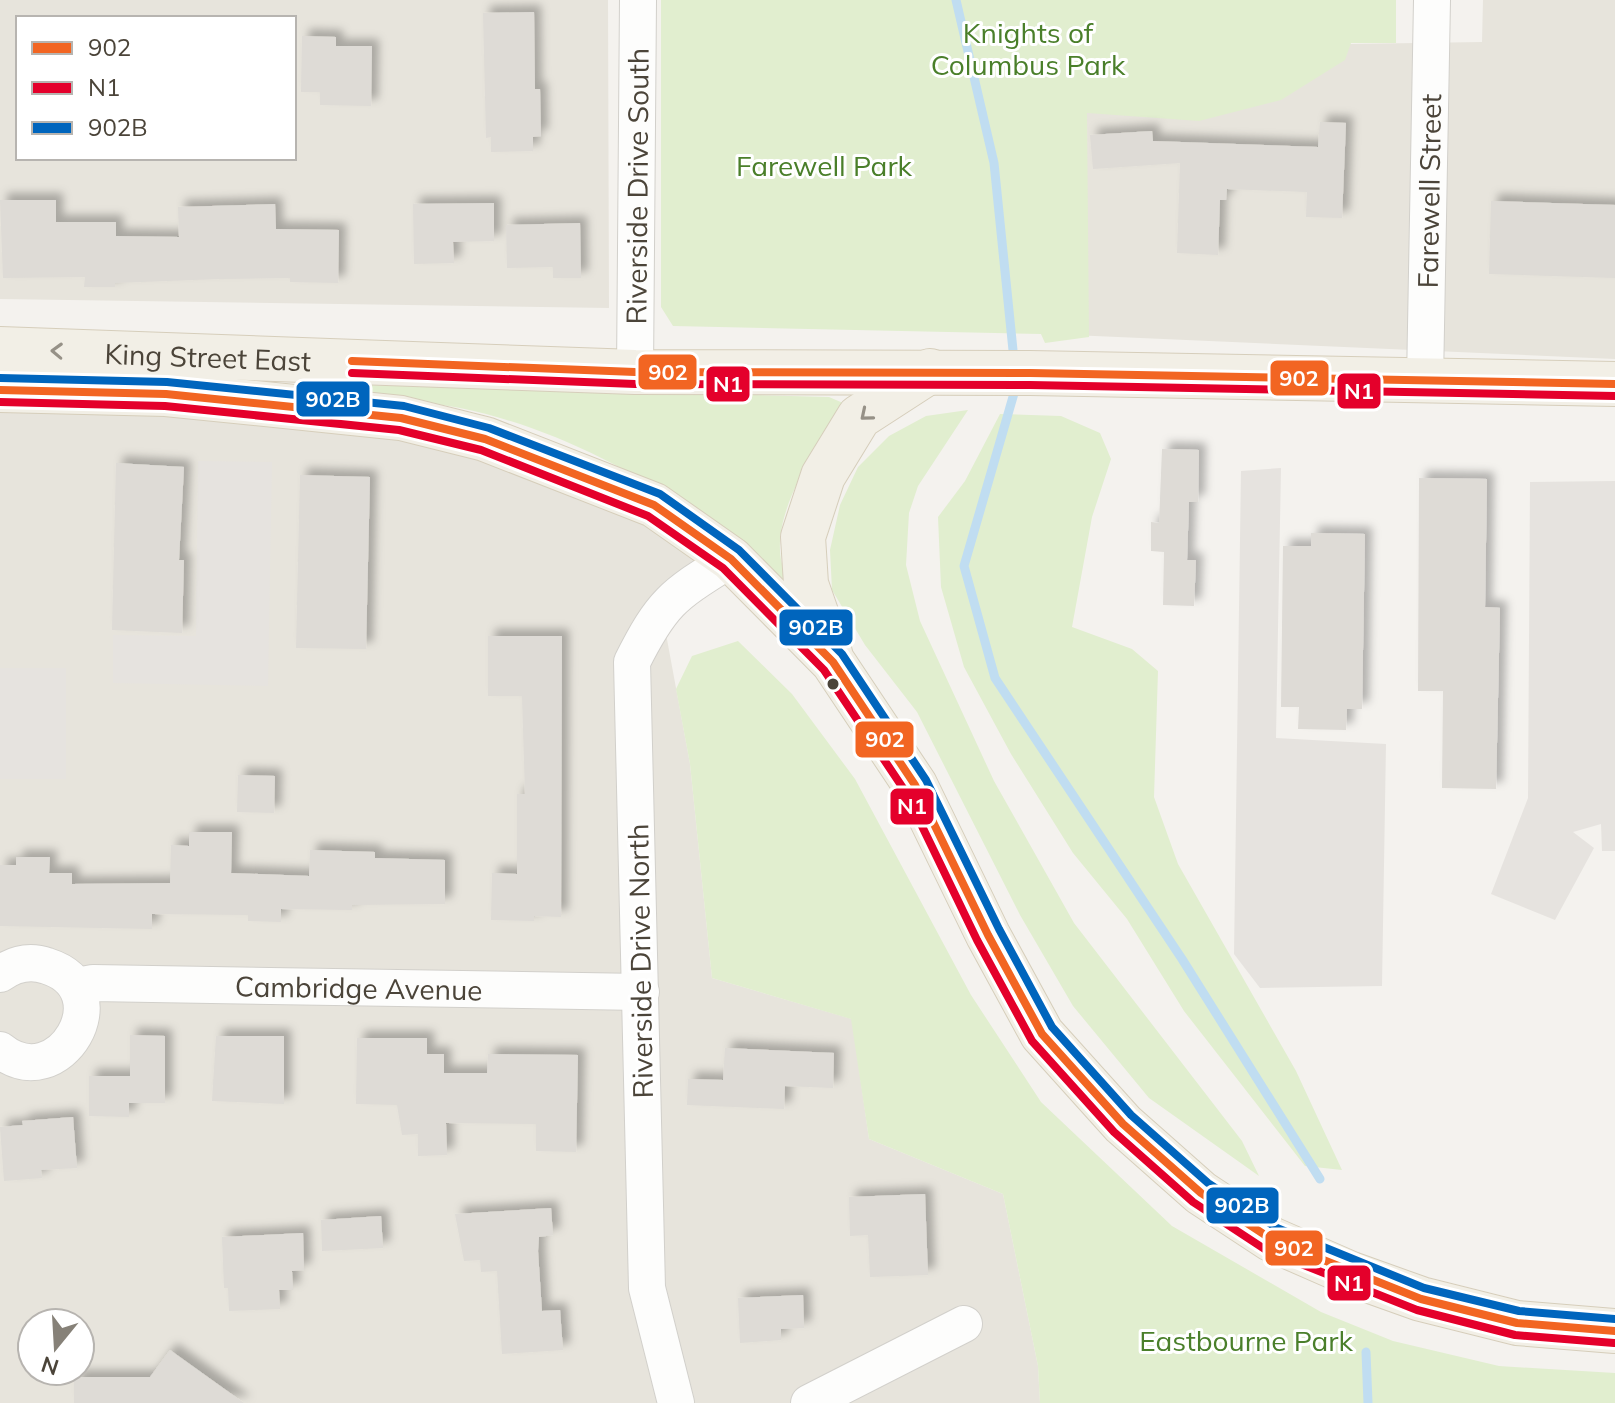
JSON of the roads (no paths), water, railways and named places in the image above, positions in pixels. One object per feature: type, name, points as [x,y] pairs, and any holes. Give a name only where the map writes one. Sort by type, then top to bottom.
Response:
[{"type":"main road","name":"King Street East","points":[[0,349],[635,372],[949,372],[1615,384]]},
{"type":"main road","points":[[833,662],[806,584],[803,537],[823,476],[859,417],[949,372]]},
{"type":"main road","points":[[0,390],[166,394],[401,418],[485,439],[654,505],[731,559],[833,662],[915,785],[988,935],[1042,1034],[1123,1124],[1201,1193],[1271,1239],[1351,1274],[1421,1299],[1517,1323],[1615,1331]]},
{"type":"street","name":"Riverside Drive South","points":[[635,372],[638,0]]},
{"type":"street","name":"Farewell Street","points":[[1425,381],[1432,0]]},
{"type":"street","name":"Riverside Drive North","points":[[676,1403],[647,1288],[632,662],[654,618],[671,597],[731,559]]},
{"type":"street","points":[[0,974],[24,963],[39,963],[54,968],[77,986],[81,1003],[80,1021],[66,1048],[36,1062],[19,1060],[0,1050]]},
{"type":"street","name":"Cambridge Avenue","points":[[77,986],[93,983],[641,992]]},
{"type":"street","points":[[809,1403],[964,1324]]},
{"type":"waterway","points":[[956,0],[994,163],[1014,360]]},
{"type":"waterway","points":[[1017,383],[964,566],[995,678],[1182,959],[1320,1179]]},
{"type":"waterway","points":[[1366,1352],[1368,1403]]},
{"type":"park label","name":"Knights of Columbus Park","points":[[1028,48]]},
{"type":"park label","name":"Farewell Park","points":[[824,165]]},
{"type":"park label","name":"Eastbourne Park","points":[[1246,1340]]}]
